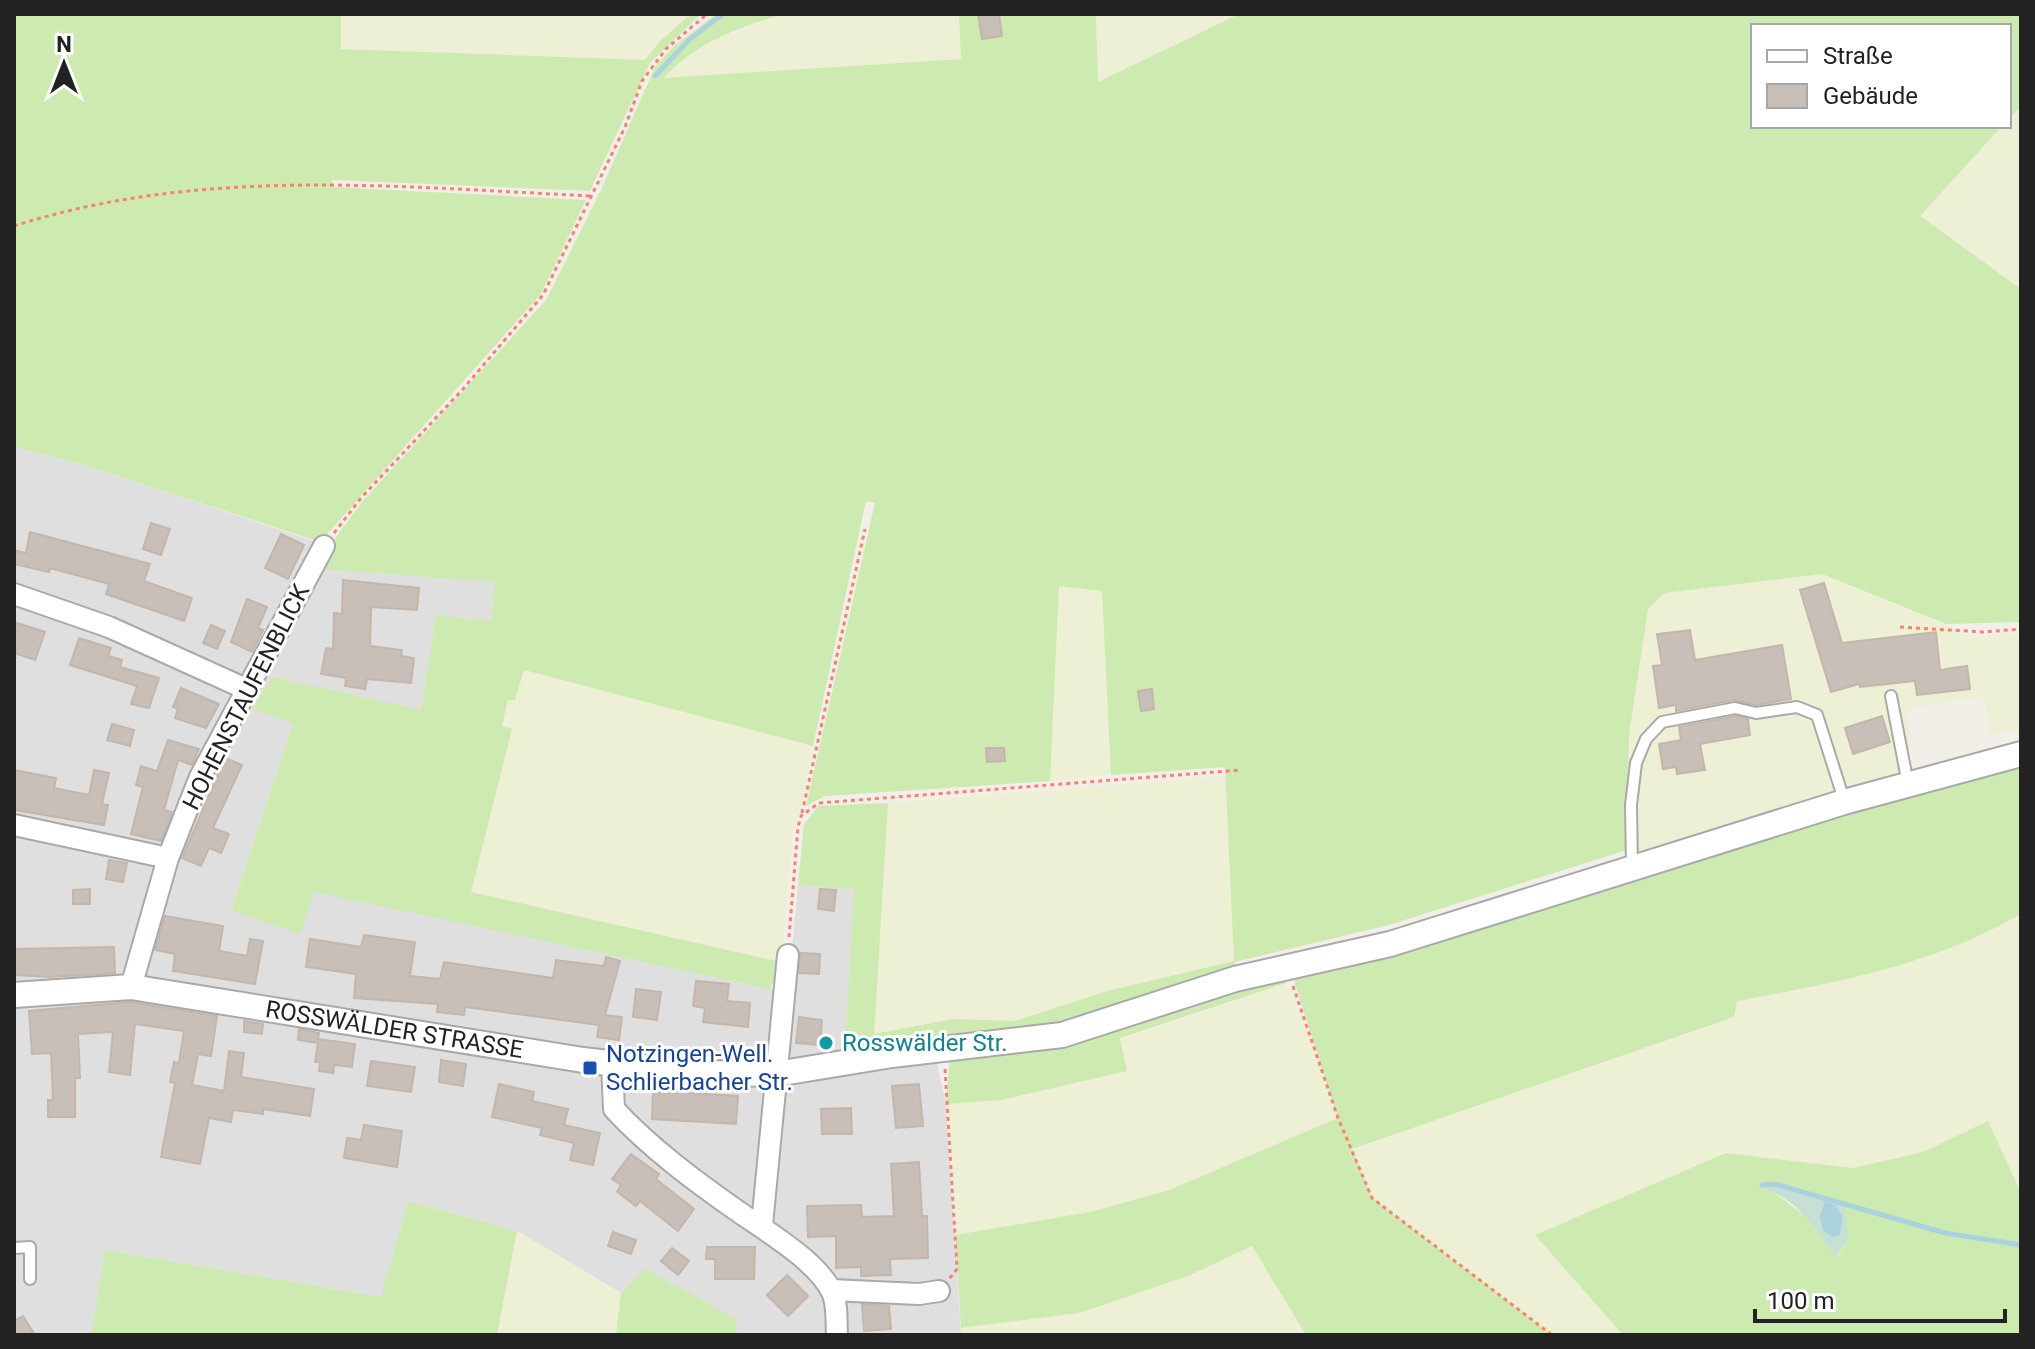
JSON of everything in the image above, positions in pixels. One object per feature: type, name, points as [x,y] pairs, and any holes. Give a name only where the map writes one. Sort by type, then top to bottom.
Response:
[{"type":"street","name":"HOHENSTAUFENBLICK","points":[[131,987],[168,858],[200,777],[246,689],[269,654],[324,546]]},
{"type":"street","points":[[14,594],[109,627],[246,689]]},
{"type":"street","name":"ROSSWÄLDER STRASSE","points":[[14,995],[131,987],[612,1064],[694,1073],[776,1074],[1062,1035],[1235,979],[1403,940],[1844,802],[2021,754]]},
{"type":"street","points":[[14,825],[168,858]]},
{"type":"street","points":[[762,1225],[788,955]]},
{"type":"street","points":[[612,1064],[614,1109],[626,1122],[741,1213],[762,1225],[831,1290],[837,1335]]},
{"type":"street","points":[[831,1290],[919,1294],[939,1291]]},
{"type":"lane","points":[[1891,696],[1908,784]]},
{"type":"lane","points":[[1632,867],[1631,805],[1636,763],[1646,739],[1662,722],[1735,708],[1756,713],[1797,707],[1817,715],[1844,802]]},
{"type":"lane","points":[[14,1248],[30,1247],[30,1279]]},
{"type":"path","points":[[324,546],[361,498],[463,389],[543,295],[648,72],[666,49],[706,14]]},
{"type":"path","points":[[14,226],[72,207],[176,189],[332,184],[592,196]]},
{"type":"path","points":[[788,955],[801,816],[865,529]]},
{"type":"path","points":[[1900,627],[1983,632],[2021,629]]},
{"type":"path","points":[[801,816],[809,807],[829,800],[1008,790],[1241,770]]},
{"type":"path","points":[[1285,968],[1338,1118],[1372,1198],[1552,1335]]},
{"type":"path","points":[[939,1291],[957,1269],[944,1050]]},
{"type":"shaded area","points":[[14,447],[84,465],[417,575],[496,582],[491,621],[436,616],[421,710],[293,724],[231,910],[314,891],[788,992],[798,885],[854,888],[936,1058],[946,1104],[961,1335],[736,1335],[737,1319],[645,1270],[621,1293],[517,1231],[408,1201],[381,1297],[105,1250],[91,1335],[14,1335]]},
{"type":"green space","points":[[14,14],[341,14],[341,49],[645,60],[660,41],[691,14],[701,14],[650,63],[590,191],[332,180],[333,187],[586,200],[541,294],[320,542],[84,465],[14,447]]},
{"type":"green space","points":[[341,14],[691,14],[660,41],[645,60],[340,49]]},
{"type":"green space","points":[[716,14],[784,14],[704,46],[664,78],[961,59],[959,14],[1096,14],[1098,82],[1239,14],[2021,14],[2021,106],[2011,117],[2011,24],[1751,24],[1751,128],[2000,128],[1920,216],[2021,289],[2021,622],[1946,624],[1822,574],[1665,593],[1648,609],[1629,735],[1627,850],[1389,925],[1235,962],[1235,973],[1094,1018],[845,1054],[854,889],[798,885],[804,824],[818,806],[888,803],[874,1034],[953,1019],[1015,1021],[1107,991],[1234,961],[1225,767],[1111,775],[1102,591],[1059,586],[1050,781],[825,796],[806,806],[875,503],[866,501],[813,746],[524,670],[515,700],[508,700],[502,726],[512,729],[471,892],[781,962],[770,989],[314,892],[300,934],[231,911],[293,724],[252,709],[272,677],[421,710],[436,615],[491,621],[495,582],[321,569],[330,545],[363,501],[546,300],[600,192],[656,65],[674,46]]},
{"type":"green space","points":[[784,14],[959,14],[962,59],[663,79],[690,55],[716,39]]},
{"type":"green space","points":[[1096,14],[1239,14],[1098,82]]},
{"type":"green space","points":[[2021,106],[2021,289],[1919,216],[2000,128],[2011,128],[2011,117]]},
{"type":"green space","points":[[1822,574],[1974,637],[2021,633],[2021,728],[1990,736],[1984,697],[1908,708],[1911,748],[1895,752],[1899,773],[1627,863],[1629,735],[1648,609],[1665,593]]},
{"type":"green space","points":[[1059,585],[1103,591],[1111,775],[1050,781]]},
{"type":"green space","points":[[524,670],[813,746],[801,811],[793,829],[781,962],[471,892],[512,730],[501,727],[508,699],[515,699]]},
{"type":"green space","points":[[2021,761],[2021,914],[1954,947],[1919,959],[1847,979],[1737,1001],[1734,1017],[1352,1149],[1372,1198],[1552,1335],[1306,1335],[1252,1246],[1188,1276],[1079,1313],[961,1328],[955,1235],[1090,1212],[1169,1190],[1338,1118],[1294,981],[1299,971]]},
{"type":"green space","points":[[1227,776],[1234,962],[1107,991],[1014,1021],[953,1019],[874,1035],[888,803]]},
{"type":"green space","points":[[2021,914],[2021,1193],[1988,1122],[1923,1152],[1853,1168],[1726,1153],[1535,1235],[1623,1335],[1552,1335],[1372,1198],[1351,1149],[1734,1017],[1737,1001],[1830,984],[1925,958],[1984,935]]},
{"type":"green space","points":[[1280,975],[1286,983],[1120,1038],[1127,1071],[1001,1100],[946,1104],[950,1057]]},
{"type":"green space","points":[[1286,983],[1317,1051],[1338,1118],[1169,1190],[1090,1212],[955,1235],[946,1104],[1001,1100],[1127,1070],[1120,1039]]},
{"type":"green space","points":[[1988,1121],[2021,1193],[2021,1335],[1623,1335],[1535,1235],[1726,1153],[1853,1168],[1923,1152]],"holes":[[[1772,1191],[1848,1239],[1837,1257],[1804,1215]]]},
{"type":"green space","points":[[1773,1182],[1845,1203],[1848,1239],[1836,1257],[1795,1206],[1774,1192],[1762,1189]]},
{"type":"green space","points":[[408,1201],[517,1231],[497,1335],[91,1335],[105,1250],[381,1297]]},
{"type":"green space","points":[[517,1231],[621,1293],[616,1335],[497,1335]]},
{"type":"green space","points":[[1252,1246],[1306,1335],[961,1335],[961,1328],[1079,1313],[1188,1276]]},
{"type":"green space","points":[[645,1269],[737,1319],[736,1335],[616,1335],[621,1293]]},
{"type":"water","points":[[1825,1201],[1835,1205],[1843,1217],[1840,1235],[1834,1237],[1823,1231],[1820,1216]]},
{"type":"building","points":[[978,14],[999,14],[1002,36],[982,39]]},
{"type":"building","points":[[151,523],[170,529],[161,555],[143,549]]},
{"type":"building","points":[[30,532],[150,564],[144,581],[192,598],[184,621],[106,594],[109,584],[50,568],[49,572],[14,564],[14,550],[26,553]]},
{"type":"building","points":[[281,534],[304,545],[288,579],[265,568]]},
{"type":"building","points":[[343,580],[419,588],[417,610],[371,607],[370,646],[402,650],[401,656],[414,658],[411,683],[367,679],[365,689],[345,686],[346,678],[321,674],[326,648],[333,649],[334,613],[342,614]]},
{"type":"building","points":[[1824,583],[1842,643],[1936,632],[1940,670],[1967,666],[1970,689],[1917,695],[1915,681],[1860,687],[1859,684],[1831,692],[1800,590]]},
{"type":"building","points":[[247,599],[267,607],[258,628],[263,630],[252,652],[231,642]]},
{"type":"building","points":[[14,622],[45,632],[35,660],[14,653]]},
{"type":"building","points":[[211,625],[225,631],[217,649],[203,643]]},
{"type":"building","points":[[1690,630],[1695,660],[1782,645],[1791,699],[1756,705],[1734,700],[1676,711],[1676,705],[1659,708],[1653,666],[1662,665],[1657,634]]},
{"type":"building","points":[[79,638],[111,648],[108,656],[122,660],[120,667],[159,678],[149,708],[131,704],[137,686],[70,665]]},
{"type":"building","points":[[181,688],[219,704],[206,728],[175,718],[178,709],[173,707]]},
{"type":"building","points":[[1152,689],[1154,709],[1141,711],[1138,691]]},
{"type":"building","points":[[1735,716],[1748,719],[1750,735],[1700,744],[1705,770],[1677,774],[1676,767],[1663,769],[1659,744],[1681,740],[1679,727]]},
{"type":"building","points":[[1882,716],[1890,742],[1853,754],[1845,728]]},
{"type":"building","points":[[112,724],[134,730],[130,746],[107,740]]},
{"type":"building","points":[[168,740],[199,749],[192,765],[178,760],[164,810],[172,812],[161,841],[131,834],[143,787],[136,785],[141,766],[157,771]]},
{"type":"building","points":[[986,748],[1004,748],[1005,761],[987,762]]},
{"type":"building","points":[[225,758],[242,765],[213,828],[229,834],[221,853],[209,848],[201,866],[182,858]]},
{"type":"building","points":[[14,770],[56,778],[54,788],[89,795],[94,770],[109,773],[102,804],[108,805],[104,825],[14,810]]},
{"type":"building","points":[[109,860],[127,863],[123,882],[106,879]]},
{"type":"building","points":[[90,889],[90,904],[73,904],[73,890]]},
{"type":"building","points":[[820,889],[836,890],[834,911],[818,909]]},
{"type":"building","points":[[165,916],[223,926],[219,951],[247,956],[250,939],[263,941],[255,984],[173,971],[175,954],[155,950]]},
{"type":"building","points":[[364,935],[415,942],[410,976],[440,979],[444,962],[553,978],[556,960],[604,966],[606,957],[620,961],[605,1015],[622,1017],[619,1040],[597,1037],[599,1025],[465,1007],[464,1015],[437,1012],[438,1004],[354,998],[356,974],[306,967],[310,939],[361,947]]},
{"type":"building","points":[[114,947],[115,973],[51,977],[14,975],[14,949]]},
{"type":"building","points":[[800,953],[820,954],[819,974],[799,973]]},
{"type":"building","points":[[696,981],[729,984],[727,1001],[750,1003],[748,1027],[703,1022],[705,1008],[693,1006]]},
{"type":"building","points":[[636,989],[661,992],[657,1020],[633,1017]]},
{"type":"building","points":[[130,1002],[217,1016],[211,1056],[198,1054],[192,1085],[224,1091],[229,1051],[244,1053],[241,1077],[314,1089],[310,1116],[263,1109],[263,1114],[233,1110],[231,1122],[209,1118],[200,1164],[161,1157],[175,1083],[170,1082],[174,1062],[179,1063],[184,1031],[135,1024],[130,1075],[109,1072],[113,1032],[78,1034],[80,1078],[75,1078],[75,1117],[48,1117],[48,1100],[53,1100],[51,1053],[32,1054],[29,1011]]},
{"type":"building","points":[[799,1017],[822,1020],[820,1045],[796,1043]]},
{"type":"building","points":[[244,1021],[263,1024],[262,1034],[244,1032]]},
{"type":"building","points":[[299,1029],[319,1033],[318,1039],[355,1044],[352,1067],[334,1065],[333,1073],[319,1071],[320,1062],[315,1062],[318,1043],[298,1040]]},
{"type":"building","points":[[441,1060],[466,1064],[463,1086],[439,1082]]},
{"type":"building","points":[[371,1061],[415,1067],[411,1092],[367,1086]]},
{"type":"building","points":[[499,1084],[534,1092],[532,1101],[568,1109],[564,1125],[600,1133],[593,1165],[570,1160],[574,1143],[540,1135],[542,1128],[492,1117]]},
{"type":"building","points":[[919,1084],[923,1126],[896,1128],[892,1086]]},
{"type":"building","points":[[653,1091],[738,1096],[736,1124],[652,1119]]},
{"type":"building","points":[[851,1108],[852,1134],[822,1134],[821,1109]]},
{"type":"building","points":[[364,1125],[402,1131],[397,1167],[344,1158],[347,1138],[361,1140]]},
{"type":"building","points":[[631,1154],[659,1174],[656,1179],[694,1209],[678,1231],[640,1201],[636,1206],[617,1192],[621,1185],[612,1179]]},
{"type":"building","points":[[919,1162],[922,1216],[927,1216],[928,1258],[890,1259],[891,1275],[861,1276],[861,1267],[836,1268],[836,1236],[808,1237],[807,1206],[861,1205],[862,1217],[894,1216],[891,1164]]},
{"type":"building","points":[[613,1232],[636,1240],[631,1254],[608,1246]]},
{"type":"building","points":[[707,1247],[755,1247],[754,1279],[715,1279],[715,1259],[706,1259]]},
{"type":"building","points":[[672,1248],[689,1261],[678,1275],[661,1261]]},
{"type":"building","points":[[787,1275],[808,1296],[788,1316],[767,1295]]},
{"type":"building","points":[[862,1304],[889,1306],[891,1329],[864,1331]]},
{"type":"building","points":[[23,1316],[35,1335],[14,1335],[14,1321]]},
{"type":"waterway","points":[[655,76],[690,39],[723,14]]},
{"type":"waterway","points":[[1762,1185],[1775,1184],[1945,1233],[2021,1245]]},
{"type":"place","name":"Rosswälder Str.","points":[[826,1043]]},
{"type":"place","name":"Notzingen-Well. Schlierbacher Str.","points":[[590,1068]]}]
